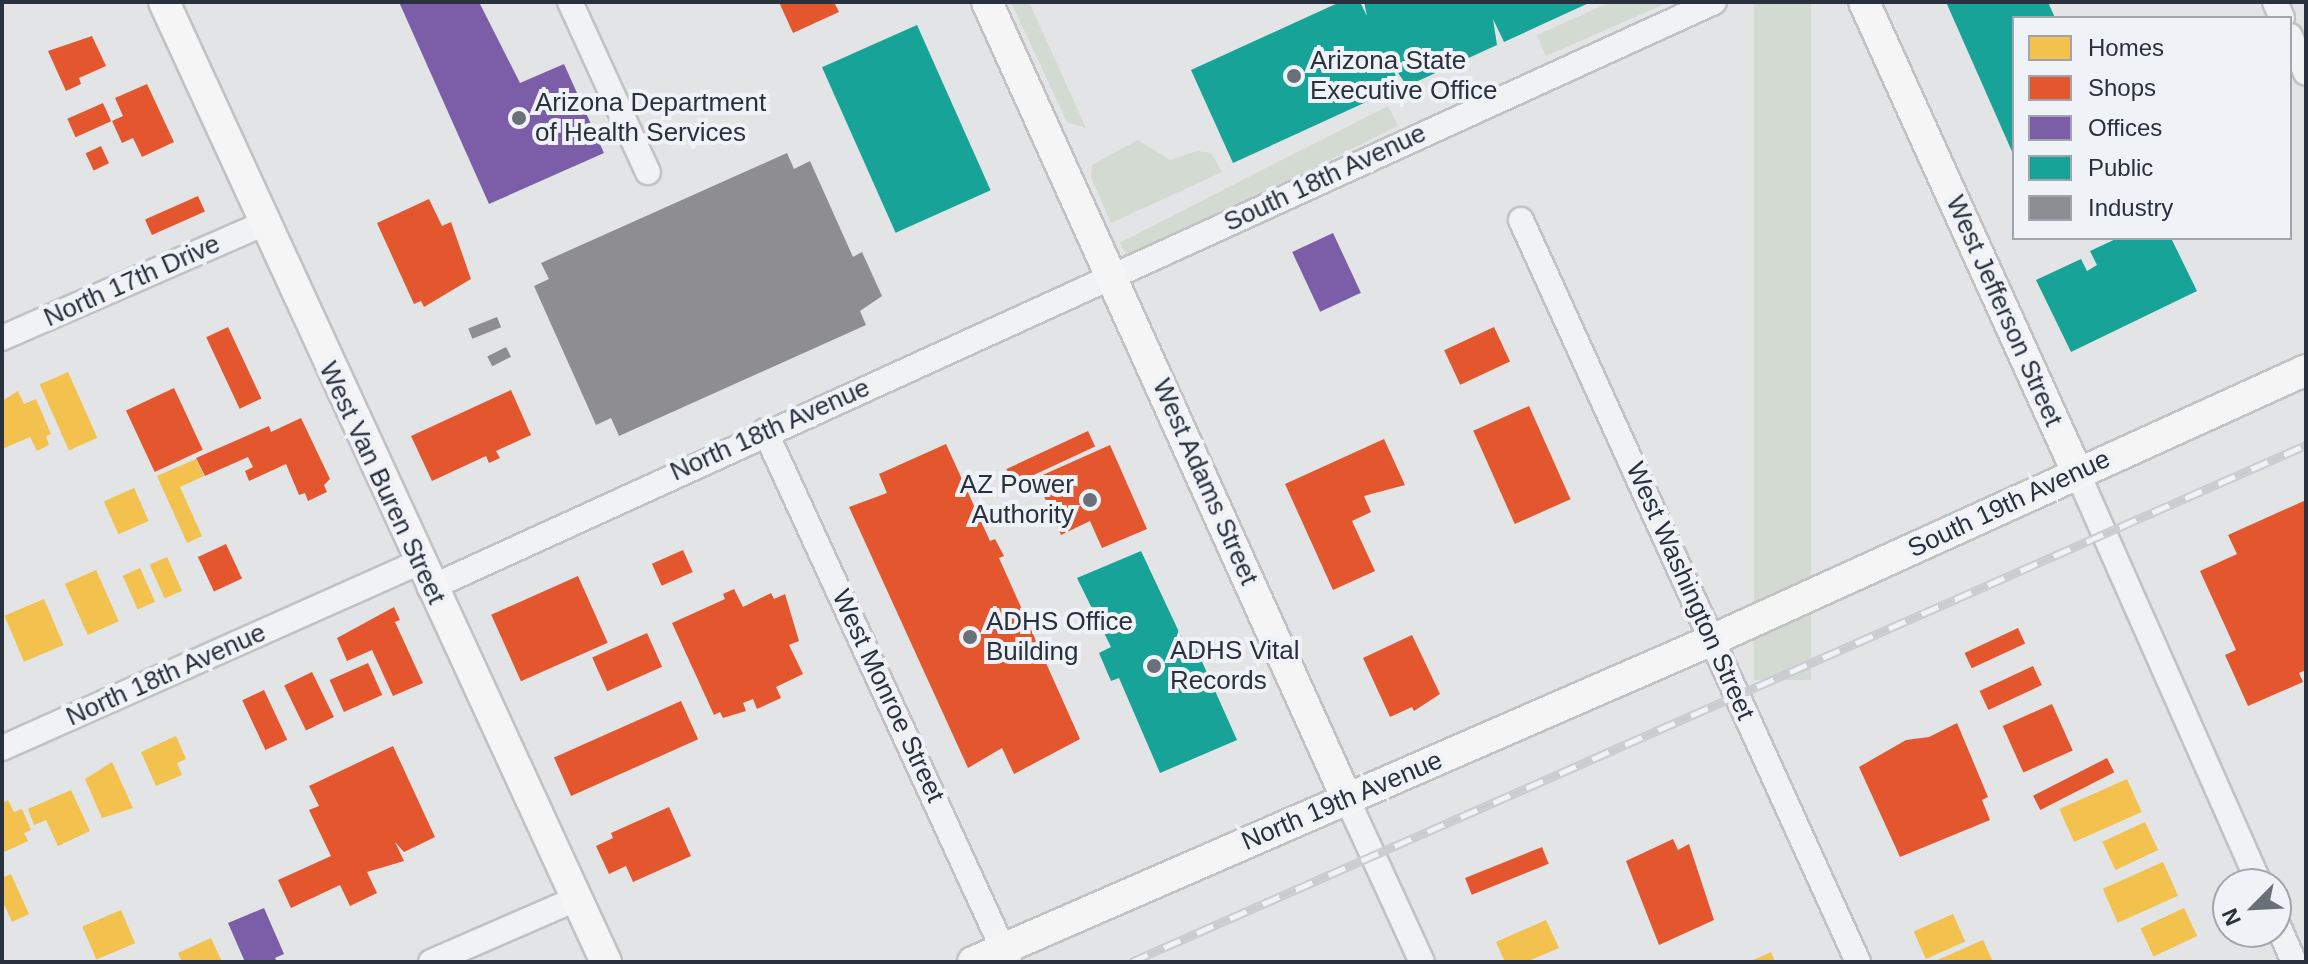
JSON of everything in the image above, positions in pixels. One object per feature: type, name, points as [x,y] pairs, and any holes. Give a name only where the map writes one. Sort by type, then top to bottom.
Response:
[{"type":"main road","name":"West Van Buren Street","points":[[164,2],[424,576],[606,962]]},
{"type":"main road","name":"West Adams Street","points":[[987,2],[1347,799]]},
{"type":"main road","name":"West Jefferson Street","points":[[1864,2],[2077,472]]},
{"type":"main road","name":"South 19th Avenue","points":[[1712,640],[2306,370]]},
{"type":"main road","name":"North 19th Avenue","points":[[973,962],[1007,955],[1347,799],[1712,640]]},
{"type":"street","points":[[570,2],[648,172]]},
{"type":"street","name":"South 18th Avenue","points":[[1112,276],[1714,2]]},
{"type":"street","points":[[2292,41],[2306,73]]},
{"type":"street","name":"West Washington Street","points":[[1521,220],[1858,962]]},
{"type":"street","name":"North 17th Drive","points":[[2,338],[263,224]]},
{"type":"street","name":"North 18th Avenue","points":[[2,748],[424,576],[765,431],[1112,276]]},
{"type":"street","name":"West Monroe Street","points":[[765,431],[1007,955]]},
{"type":"street","name":"West Jefferson Street","points":[[2077,472],[2253,868]]},
{"type":"street","name":"West Adams Street","points":[[1347,799],[1422,962]]},
{"type":"street","points":[[431,962],[576,899]]},
{"type":"shaded area","points":[[1011,2],[1029,2],[1086,128],[1067,122]]},
{"type":"shaded area","points":[[1611,2],[1669,2],[1546,56],[1537,35]]},
{"type":"shaded area","points":[[1754,2],[1811,2],[1811,680],[1754,680]]},
{"type":"shaded area","points":[[1388,106],[1398,126],[1130,262],[1120,243]]},
{"type":"shaded area","points":[[1138,140],[1170,160],[1197,151],[1211,153],[1222,172],[1111,223],[1091,177],[1092,165]]},
{"type":"building: Homes","points":[[68,372],[97,438],[69,450],[40,385]]},
{"type":"building: Homes","points":[[18,391],[24,404],[36,399],[51,434],[46,436],[49,445],[37,451],[30,437],[2,449],[2,401]]},
{"type":"building: Homes","points":[[196,459],[204,476],[180,487],[202,536],[187,543],[157,476]]},
{"type":"building: Homes","points":[[134,488],[149,521],[118,534],[104,501]]},
{"type":"building: Homes","points":[[167,557],[182,591],[165,599],[150,565]]},
{"type":"building: Homes","points":[[140,568],[155,602],[138,610],[123,576]]},
{"type":"building: Homes","points":[[96,570],[119,621],[88,635],[65,584]]},
{"type":"building: Homes","points":[[44,599],[64,645],[24,662],[4,616]]},
{"type":"building: Homes","points":[[176,736],[186,759],[177,763],[182,775],[156,786],[141,752]]},
{"type":"building: Homes","points":[[112,762],[133,808],[102,818],[85,779]]},
{"type":"building: Homes","points":[[2127,779],[2142,812],[2074,842],[2059,809]]},
{"type":"building: Homes","points":[[71,790],[90,831],[58,846],[46,820],[34,825],[28,809]]},
{"type":"building: Homes","points":[[8,800],[14,812],[22,809],[31,830],[24,833],[28,841],[2,853],[2,803]]},
{"type":"building: Homes","points":[[2145,822],[2158,850],[2116,870],[2102,842]]},
{"type":"building: Homes","points":[[2163,862],[2178,896],[2118,923],[2103,889]]},
{"type":"building: Homes","points":[[11,874],[29,914],[12,922],[2,900],[2,878]]},
{"type":"building: Homes","points":[[2184,908],[2197,936],[2154,956],[2140,928]]},
{"type":"building: Homes","points":[[121,910],[135,943],[96,960],[82,926]]},
{"type":"building: Homes","points":[[1953,914],[1965,941],[1926,959],[1914,931]]},
{"type":"building: Homes","points":[[1546,920],[1559,948],[1526,962],[1505,962],[1496,942]]},
{"type":"building: Homes","points":[[211,938],[222,962],[182,962],[178,953]]},
{"type":"building: Homes","points":[[1983,940],[1993,962],[1933,962]]},
{"type":"building: Homes","points":[[1771,952],[1775,962],[1749,962]]},
{"type":"building: Shops","points":[[779,2],[834,2],[839,12],[793,33]]},
{"type":"building: Shops","points":[[92,36],[106,66],[79,78],[81,84],[66,91],[48,51]]},
{"type":"building: Shops","points":[[147,84],[174,142],[142,157],[133,138],[122,143],[112,121],[123,116],[115,98]]},
{"type":"building: Shops","points":[[103,103],[111,121],[76,137],[67,119]]},
{"type":"building: Shops","points":[[101,146],[109,163],[94,170],[86,153]]},
{"type":"building: Shops","points":[[198,196],[205,212],[152,235],[145,220]]},
{"type":"building: Shops","points":[[429,199],[442,226],[451,222],[471,279],[424,307],[421,301],[414,304],[377,223]]},
{"type":"building: Shops","points":[[228,327],[261,399],[240,409],[206,337]]},
{"type":"building: Shops","points":[[1494,327],[1510,361],[1460,385],[1444,350]]},
{"type":"building: Shops","points":[[174,388],[203,450],[155,472],[126,410]]},
{"type":"building: Shops","points":[[511,390],[531,435],[496,451],[500,458],[489,463],[486,456],[432,481],[411,436]]},
{"type":"building: Shops","points":[[1529,406],[1570,499],[1515,524],[1473,431]]},
{"type":"building: Shops","points":[[301,418],[330,479],[324,485],[327,492],[308,501],[305,493],[299,495],[286,464],[249,481],[245,471],[253,467],[248,457],[205,476],[196,458],[269,426],[271,432]]},
{"type":"building: Shops","points":[[1088,431],[1095,446],[1014,484],[1006,469]]},
{"type":"building: Shops","points":[[1384,439],[1405,485],[1364,496],[1371,512],[1352,521],[1375,571],[1333,590],[1285,484]]},
{"type":"building: Shops","name":"ADHS Office Building","points":[[946,444],[990,541],[995,539],[1004,556],[999,558],[1080,739],[1014,774],[1002,748],[968,768],[849,507],[887,493],[879,474]]},
{"type":"building: Shops","name":"AZ Power Authority","points":[[1110,445],[1147,529],[1102,548],[1090,521],[1061,535],[1036,478]]},
{"type":"building: Shops","points":[[2306,500],[2306,670],[2299,673],[2303,682],[2248,706],[2225,655],[2236,650],[2200,571],[2237,554],[2228,535]]},
{"type":"building: Shops","points":[[226,544],[242,578],[214,592],[198,557]]},
{"type":"building: Shops","points":[[683,550],[693,572],[662,586],[652,564]]},
{"type":"building: Shops","points":[[578,576],[608,643],[521,681],[491,615]]},
{"type":"building: Shops","points":[[734,589],[743,607],[771,593],[774,599],[785,594],[799,641],[789,645],[803,674],[776,687],[781,698],[757,709],[753,699],[743,703],[746,711],[723,718],[720,712],[714,715],[672,623],[725,599],[723,594]]},
{"type":"building: Shops","points":[[394,607],[400,620],[395,622],[423,683],[393,696],[372,650],[347,661],[337,638]]},
{"type":"building: Shops","points":[[2018,628],[2025,643],[1972,668],[1965,653]]},
{"type":"building: Shops","points":[[647,633],[662,667],[607,691],[592,657]]},
{"type":"building: Shops","points":[[1412,635],[1440,694],[1414,711],[1412,707],[1390,717],[1363,658]]},
{"type":"building: Shops","points":[[368,663],[382,695],[344,712],[330,680]]},
{"type":"building: Shops","points":[[2033,666],[2042,685],[1988,710],[1980,691]]},
{"type":"building: Shops","points":[[312,672],[334,717],[306,731],[284,686]]},
{"type":"building: Shops","points":[[264,690],[287,740],[265,750],[242,700]]},
{"type":"building: Shops","points":[[681,701],[698,739],[571,796],[554,758]]},
{"type":"building: Shops","points":[[2052,704],[2073,751],[2023,773],[2003,726]]},
{"type":"building: Shops","points":[[1957,723],[1988,797],[1982,800],[1990,820],[1900,857],[1859,767],[1906,740],[1929,737]]},
{"type":"building: Shops","points":[[393,746],[435,837],[404,852],[395,842],[404,861],[367,872],[377,893],[350,906],[340,885],[291,908],[278,880],[331,856],[309,810],[319,806],[309,786]]},
{"type":"building: Shops","points":[[2107,758],[2114,772],[2040,810],[2033,796]]},
{"type":"building: Shops","points":[[669,807],[691,856],[633,882],[626,866],[609,874],[596,846],[613,838],[611,833]]},
{"type":"building: Shops","points":[[1673,839],[1678,850],[1689,844],[1714,920],[1659,945],[1626,861]]},
{"type":"building: Shops","points":[[1542,847],[1549,864],[1472,895],[1465,878]]},
{"type":"building: Offices","name":"Arizona Department of Health Services","points":[[399,2],[479,2],[520,83],[564,64],[604,153],[489,204]]},
{"type":"building: Offices","points":[[1333,233],[1361,293],[1320,312],[1292,252]]},
{"type":"building: Offices","points":[[264,908],[284,954],[275,958],[277,962],[245,962],[228,923]]},
{"type":"building: Public","name":"Arizona State Executive Office","points":[[1340,2],[1360,2],[1367,16],[1364,2],[1591,2],[1504,42],[1493,19],[1497,45],[1407,86],[1392,64],[1399,87],[1233,163],[1191,70]]},
{"type":"building: Public","points":[[1946,2],[2048,2],[2054,16],[2012,16],[2012,151]]},
{"type":"building: Public","name":"Arizona Department of Health Services","points":[[917,25],[991,190],[896,233],[822,67]]},
{"type":"building: Public","points":[[2114,240],[2172,240],[2197,291],[2071,352],[2036,280],[2081,259],[2087,271],[2097,265],[2090,251]]},
{"type":"building: Public","name":"ADHS Vital Records","points":[[1141,551],[1187,649],[1195,646],[1237,740],[1160,773],[1119,678],[1111,681],[1099,653],[1111,647],[1077,578]]},
{"type":"building: Industry","points":[[787,153],[794,169],[810,161],[853,257],[862,252],[882,296],[860,311],[866,325],[619,436],[611,418],[596,425],[534,286],[549,279],[541,263]]},
{"type":"building: Industry","points":[[497,317],[501,327],[472,339],[468,329]]},
{"type":"building: Industry","points":[[506,347],[511,357],[492,366],[487,357]]},
{"type":"railway","points":[[1131,962],[2306,445]]},
{"type":"place","name":"Arizona State Executive Office","points":[[1294,76]]},
{"type":"place","name":"Arizona Department of Health Services","points":[[519,118]]},
{"type":"place","name":"AZ Power Authority","points":[[1090,500]]},
{"type":"place","name":"ADHS Office Building","points":[[970,637]]},
{"type":"place","name":"ADHS Vital Records","points":[[1154,666]]}]
